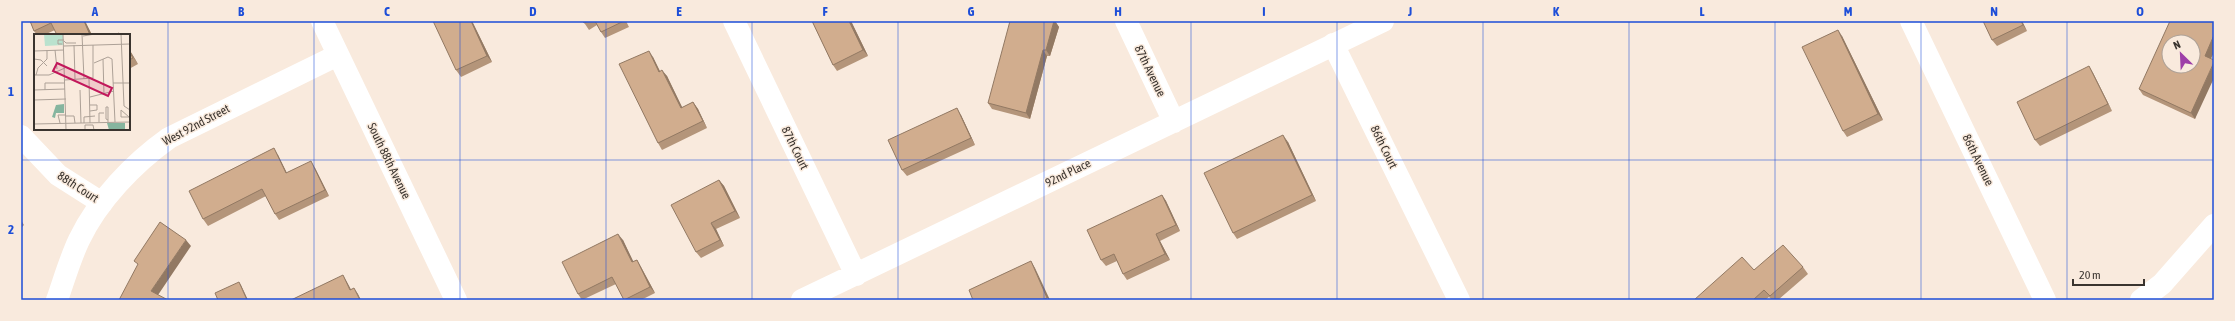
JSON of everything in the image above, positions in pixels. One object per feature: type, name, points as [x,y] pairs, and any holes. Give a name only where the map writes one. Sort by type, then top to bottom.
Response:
[{"type":"street","name":"South 88th Avenue","points":[[322,21],[456,300]]},
{"type":"street","name":"87th Court","points":[[734,21],[856,275]]},
{"type":"street","name":"87th Avenue","points":[[1126,21],[1174,122]]},
{"type":"street","points":[[1333,44],[1383,21]]},
{"type":"street","name":"86th Avenue","points":[[1911,21],[2045,300]]},
{"type":"street","name":"92nd Place","points":[[802,300],[1174,122],[1333,44]]},
{"type":"street","name":"86th Court","points":[[1333,44],[1459,300]]},
{"type":"street","name":"West 92nd Street","points":[[57,300],[79,240],[102,203],[150,151],[169,138],[338,55]]},
{"type":"street","name":"88th Court","points":[[21,136],[58,175],[102,203]]},
{"type":"street","points":[[2141,300],[2162,284],[2214,225]]},
{"type":"building","points":[[30,21],[84,21],[90,34],[56,34],[51,23],[34,31]]},
{"type":"building","points":[[433,21],[471,21],[487,56],[456,70]]},
{"type":"building","points":[[595,21],[624,21],[601,32]]},
{"type":"building","points":[[812,21],[849,21],[863,50],[833,65]]},
{"type":"building","points":[[1010,21],[1054,21],[1046,50],[1043,50],[1026,113],[988,103]]},
{"type":"building","points":[[1983,21],[2021,21],[2023,25],[1992,40]]},
{"type":"building","points":[[2170,21],[2214,21],[2214,35],[2205,56],[2214,60],[2214,62],[2191,113],[2139,89],[2161,41],[2161,74],[2201,74],[2201,34],[2164,34]]},
{"type":"building","points":[[1838,30],[1878,114],[1843,131],[1802,47]]},
{"type":"building","points":[[649,51],[659,72],[662,70],[681,108],[693,102],[703,121],[658,143],[619,64]]},
{"type":"building","points":[[130,53],[133,58],[130,60]]},
{"type":"building","points":[[2089,66],[2108,104],[2035,140],[2017,102]]},
{"type":"building","points":[[957,108],[971,138],[902,170],[888,140]]},
{"type":"building","points":[[1283,135],[1312,195],[1233,233],[1204,173]]},
{"type":"building","points":[[274,148],[286,173],[311,161],[325,190],[275,214],[262,189],[203,219],[189,191]]},
{"type":"building","points":[[719,180],[735,211],[711,223],[720,240],[696,252],[671,205]]},
{"type":"building","points":[[1162,195],[1176,225],[1156,234],[1165,254],[1123,274],[1114,254],[1101,260],[1087,230]]},
{"type":"building","points":[[160,222],[186,240],[151,291],[168,300],[119,300],[138,264],[134,261]]},
{"type":"building","points":[[618,234],[632,262],[637,260],[650,287],[624,300],[612,277],[578,294],[562,262]]},
{"type":"building","points":[[1783,245],[1803,267],[1770,296],[1764,290],[1753,300],[1694,300],[1742,257],[1754,270]]},
{"type":"building","points":[[1031,261],[1047,298],[1043,300],[973,300],[969,290]]},
{"type":"building","points":[[343,275],[350,290],[354,288],[360,300],[291,300]]},
{"type":"building","points":[[239,282],[247,300],[218,300],[215,293]]}]
